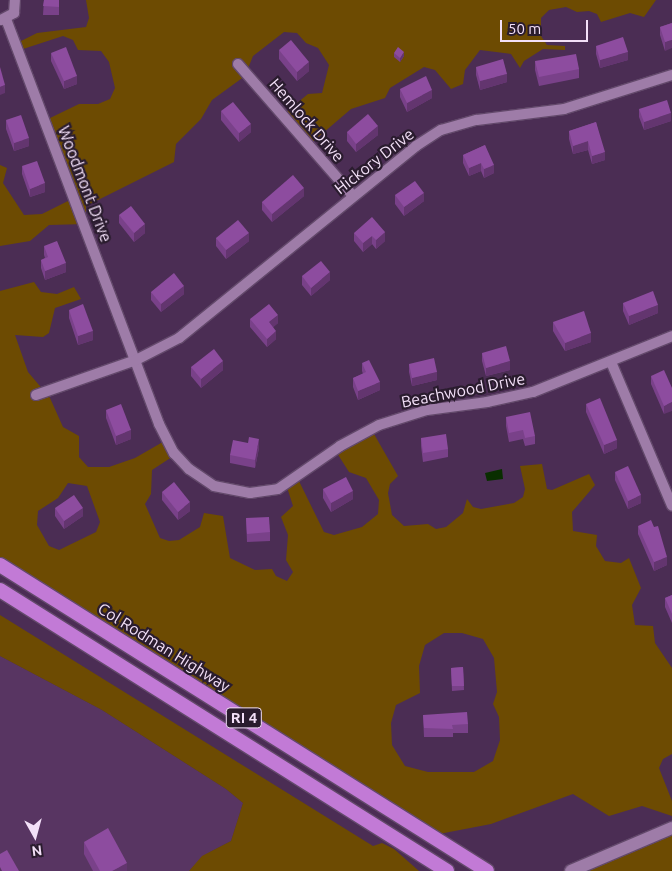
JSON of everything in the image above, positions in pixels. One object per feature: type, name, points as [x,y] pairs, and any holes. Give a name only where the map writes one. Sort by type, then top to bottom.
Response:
[{"type":"highway","name":"Col Rodman Highway","points":[[0,565],[487,871]]},
{"type":"highway","name":"RI 4","points":[[0,590],[446,871]]},
{"type":"street","name":"Woodmont Drive","points":[[16,0],[14,13],[3,20],[136,360]]},
{"type":"street","name":"Hemlock Drive","points":[[238,64],[354,196]]},
{"type":"street","name":"Hickory Drive","points":[[36,395],[136,360],[179,338],[416,146],[441,130],[477,120],[564,109],[672,75]]},
{"type":"street","name":"Beachwood Drive","points":[[136,360],[153,410],[174,452],[206,482],[250,493],[278,489],[290,483],[359,435],[403,416],[512,398],[611,362],[672,336]]},
{"type":"street","points":[[611,362],[672,506]]},
{"type":"street","points":[[571,871],[672,828]]},
{"type":"shaded area","points":[[86,0],[656,0],[644,17],[630,13],[601,22],[597,14],[589,11],[577,12],[566,7],[549,10],[541,18],[541,36],[547,45],[565,46],[565,50],[543,49],[524,61],[520,68],[511,54],[480,50],[465,70],[463,84],[451,89],[435,70],[424,67],[390,88],[385,98],[351,109],[309,145],[285,113],[308,94],[322,93],[329,65],[318,48],[306,43],[297,33],[284,32],[253,56],[245,76],[212,100],[201,119],[176,144],[174,162],[86,206],[86,224],[49,225],[30,241],[0,246],[0,165],[7,168],[3,183],[24,215],[42,214],[76,197],[48,119],[79,104],[98,104],[110,99],[115,88],[109,62],[101,51],[78,50],[73,40],[63,36],[20,50],[17,43],[37,33],[86,27],[89,18]]},
{"type":"shaded area","points":[[34,282],[41,292],[57,294],[74,287],[81,299],[55,308],[49,333],[43,337],[15,335],[28,372],[50,398],[63,427],[79,436],[79,457],[88,467],[109,467],[135,458],[168,439],[178,453],[152,470],[151,494],[145,504],[160,538],[169,541],[179,540],[200,527],[204,513],[223,516],[230,558],[255,570],[272,569],[276,576],[287,581],[293,572],[286,560],[288,535],[281,517],[293,506],[285,481],[296,475],[324,532],[334,535],[362,527],[378,514],[379,500],[366,478],[349,472],[335,450],[370,427],[398,476],[390,484],[388,493],[392,515],[404,526],[428,524],[436,529],[446,527],[463,513],[467,499],[473,507],[481,509],[514,503],[523,497],[525,489],[520,466],[542,464],[547,489],[552,490],[589,474],[595,485],[572,512],[573,531],[597,535],[596,546],[605,561],[621,563],[629,558],[641,588],[632,605],[635,625],[653,626],[655,643],[672,668],[672,754],[663,759],[659,768],[672,801],[672,816],[642,806],[609,816],[573,794],[491,824],[439,834],[0,566],[0,291]],"holes":[[[68,483],[87,486],[100,522],[96,532],[59,550],[49,546],[37,525],[38,511],[58,498]],[[444,633],[462,633],[483,639],[494,658],[497,692],[493,704],[499,717],[500,740],[493,761],[474,772],[428,772],[405,766],[392,745],[391,723],[396,705],[420,693],[419,666],[425,645]]]},
{"type":"shaded area","points":[[502,469],[503,479],[487,481],[485,473]]},
{"type":"shaded area","points":[[0,615],[373,846],[382,843],[394,849],[419,871],[189,871],[202,856],[231,841],[243,803],[226,789],[102,710],[0,656]]},
{"type":"shaded area","points":[[0,656],[102,710],[226,789],[243,803],[231,841],[210,852],[189,871],[0,871]]},
{"type":"shaded area","points":[[672,824],[672,871],[563,871]]},
{"type":"building","points":[[44,0],[59,0],[59,7],[43,6]]},
{"type":"building","points":[[672,23],[672,40],[665,42],[660,27]]},
{"type":"building","points":[[623,37],[628,52],[600,60],[596,46]]},
{"type":"building","points":[[291,40],[309,62],[297,72],[279,50]]},
{"type":"building","points":[[66,47],[77,76],[64,81],[51,53]]},
{"type":"building","points":[[398,47],[404,52],[400,58],[394,53]]},
{"type":"building","points":[[576,54],[579,69],[539,77],[535,61]]},
{"type":"building","points":[[503,59],[507,74],[480,81],[476,67]]},
{"type":"building","points":[[0,67],[5,85],[0,87]]},
{"type":"building","points":[[426,76],[432,90],[407,103],[400,89]]},
{"type":"building","points":[[667,100],[671,113],[644,122],[639,109]]},
{"type":"building","points":[[233,102],[251,124],[239,133],[221,111]]},
{"type":"building","points":[[368,114],[378,126],[356,144],[347,132]]},
{"type":"building","points":[[21,115],[29,138],[14,143],[6,120]]},
{"type":"building","points":[[596,122],[605,152],[592,156],[588,141],[573,146],[569,131]]},
{"type":"building","points":[[485,145],[494,165],[484,169],[481,163],[469,168],[463,155]]},
{"type":"building","points":[[37,161],[45,183],[30,189],[22,166]]},
{"type":"building","points":[[293,175],[304,188],[272,214],[262,202]]},
{"type":"building","points":[[415,181],[424,193],[404,207],[395,195]]},
{"type":"building","points":[[131,206],[145,224],[134,233],[119,215]]},
{"type":"building","points":[[372,217],[385,232],[376,240],[372,236],[363,243],[354,233]]},
{"type":"building","points":[[238,220],[249,233],[226,250],[216,238]]},
{"type":"building","points":[[57,241],[66,263],[45,271],[41,260],[48,257],[44,246]]},
{"type":"building","points":[[321,261],[330,272],[311,288],[302,276]]},
{"type":"building","points":[[174,273],[184,286],[161,304],[151,292]]},
{"type":"building","points":[[653,291],[658,305],[629,316],[623,303]]},
{"type":"building","points":[[83,304],[93,331],[78,336],[69,310]]},
{"type":"building","points":[[269,304],[278,315],[269,322],[276,331],[267,339],[250,319]]},
{"type":"building","points":[[584,311],[591,333],[565,343],[553,322]]},
{"type":"building","points":[[506,346],[510,361],[486,368],[482,353]]},
{"type":"building","points":[[214,349],[223,361],[201,379],[191,367]]},
{"type":"building","points":[[434,358],[437,372],[412,378],[409,364]]},
{"type":"building","points":[[369,360],[380,382],[358,391],[353,378],[366,372],[362,363]]},
{"type":"building","points":[[664,370],[672,388],[672,402],[664,406],[651,376]]},
{"type":"building","points":[[600,398],[617,440],[604,445],[586,404]]},
{"type":"building","points":[[121,404],[131,430],[116,436],[106,410]]},
{"type":"building","points":[[530,412],[535,436],[525,438],[523,430],[509,433],[506,417]]},
{"type":"building","points":[[446,434],[448,449],[423,453],[421,438]]},
{"type":"building","points":[[249,437],[259,439],[255,460],[230,455],[233,440],[248,443]]},
{"type":"building","points":[[628,466],[641,495],[628,501],[615,472]]},
{"type":"building","points":[[346,477],[353,491],[331,503],[323,489]]},
{"type":"building","points":[[174,482],[190,502],[178,512],[162,492]]},
{"type":"building","points":[[74,495],[83,508],[64,521],[55,508]]},
{"type":"building","points":[[269,517],[270,532],[247,534],[246,518]]},
{"type":"building","points":[[651,520],[654,527],[658,526],[667,557],[654,562],[638,526]]},
{"type":"building","points":[[672,595],[672,614],[665,598]]},
{"type":"building","points":[[463,667],[464,686],[452,686],[451,668]]},
{"type":"building","points":[[467,712],[468,724],[452,725],[453,729],[424,728],[423,715]]},
{"type":"building","points":[[108,828],[127,863],[112,871],[100,871],[84,842]]},
{"type":"building","points":[[7,850],[19,871],[2,871],[0,867],[0,854]]}]
